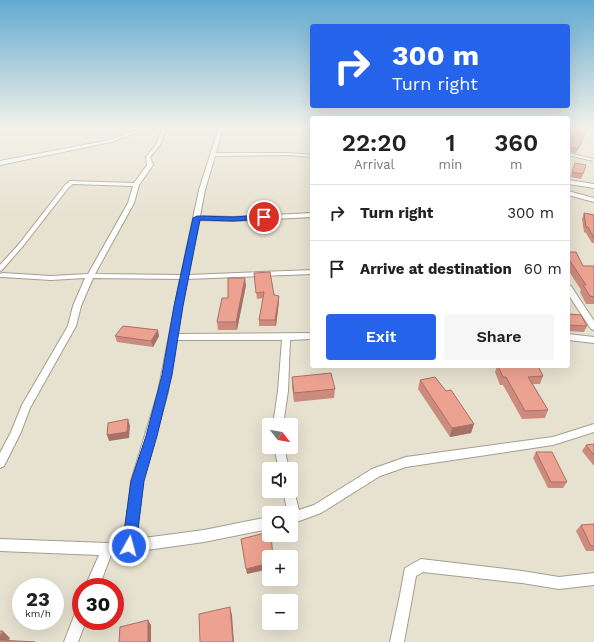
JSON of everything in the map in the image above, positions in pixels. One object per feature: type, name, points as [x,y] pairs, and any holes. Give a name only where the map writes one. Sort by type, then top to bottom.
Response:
[{"type":"street","points":[[0,163],[30,157]]},
{"type":"street","points":[[0,463],[16,432],[25,408],[72,326],[77,306],[90,276],[131,203],[136,185],[150,165],[148,157]]},
{"type":"street","points":[[129,546],[137,481],[163,392],[202,190],[211,157]]},
{"type":"street","points":[[581,157],[594,160]]},
{"type":"street","points":[[570,182],[594,186]]},
{"type":"street","points":[[1,274],[52,203],[70,183],[136,185]]},
{"type":"street","points":[[570,192],[586,184]]},
{"type":"street","points":[[570,193],[594,200]]},
{"type":"street","points":[[197,218],[233,219],[310,215]]},
{"type":"street","points":[[1,274],[51,278],[90,276],[185,277],[310,272]]},
{"type":"street","points":[[570,291],[594,327]]},
{"type":"street","points":[[173,337],[310,336]]},
{"type":"street","points":[[279,418],[283,391],[286,337]]},
{"type":"street","points":[[570,337],[594,340]]},
{"type":"street","points":[[298,516],[317,509],[376,472],[406,462],[553,442],[594,428]]},
{"type":"street","points":[[0,545],[107,548],[204,536],[262,524]]},
{"type":"street","points":[[95,578],[107,548]]},
{"type":"street","points":[[397,642],[410,573],[421,564],[522,577],[559,584],[594,579]]},
{"type":"street","points":[[71,642],[76,630]]},
{"type":"building","points":[[575,163],[586,165],[583,174],[572,172]]},
{"type":"building","points":[[584,213],[594,215],[594,238],[588,227],[586,227]]},
{"type":"building","points":[[570,252],[576,252],[583,266],[594,266],[594,297],[590,296],[583,285],[586,285],[570,261]]},
{"type":"building","points":[[270,272],[274,295],[279,296],[275,320],[259,320],[264,292],[256,293],[254,273]]},
{"type":"building","points":[[228,278],[245,278],[236,322],[217,322],[222,298],[228,298]]},
{"type":"building","points":[[570,314],[581,315],[587,326],[570,325]]},
{"type":"building","points":[[123,326],[158,330],[151,341],[115,336]]},
{"type":"building","points":[[499,368],[539,368],[543,376],[528,377],[548,410],[525,411],[506,377],[503,377]]},
{"type":"building","points":[[331,373],[335,389],[294,393],[292,377]]},
{"type":"building","points":[[435,377],[446,391],[451,390],[474,424],[452,428],[420,380]]},
{"type":"building","points":[[128,419],[127,432],[107,435],[108,423]]},
{"type":"building","points":[[594,444],[594,455],[586,445]]},
{"type":"building","points":[[536,452],[552,452],[567,482],[551,482]]},
{"type":"building","points":[[594,524],[594,546],[591,546],[581,525]]},
{"type":"building","points":[[262,534],[262,542],[272,542],[272,550],[262,550],[262,565],[246,569],[241,539]]},
{"type":"building","points":[[230,607],[233,642],[200,642],[199,614]]},
{"type":"building","points":[[148,620],[148,642],[119,642],[120,630],[124,630],[124,626]]},
{"type":"building","points":[[0,640],[35,642],[0,642]]},
{"type":"route","points":[[129,546],[137,481],[152,436],[167,375],[178,306],[197,218],[233,219],[264,217]]}]
